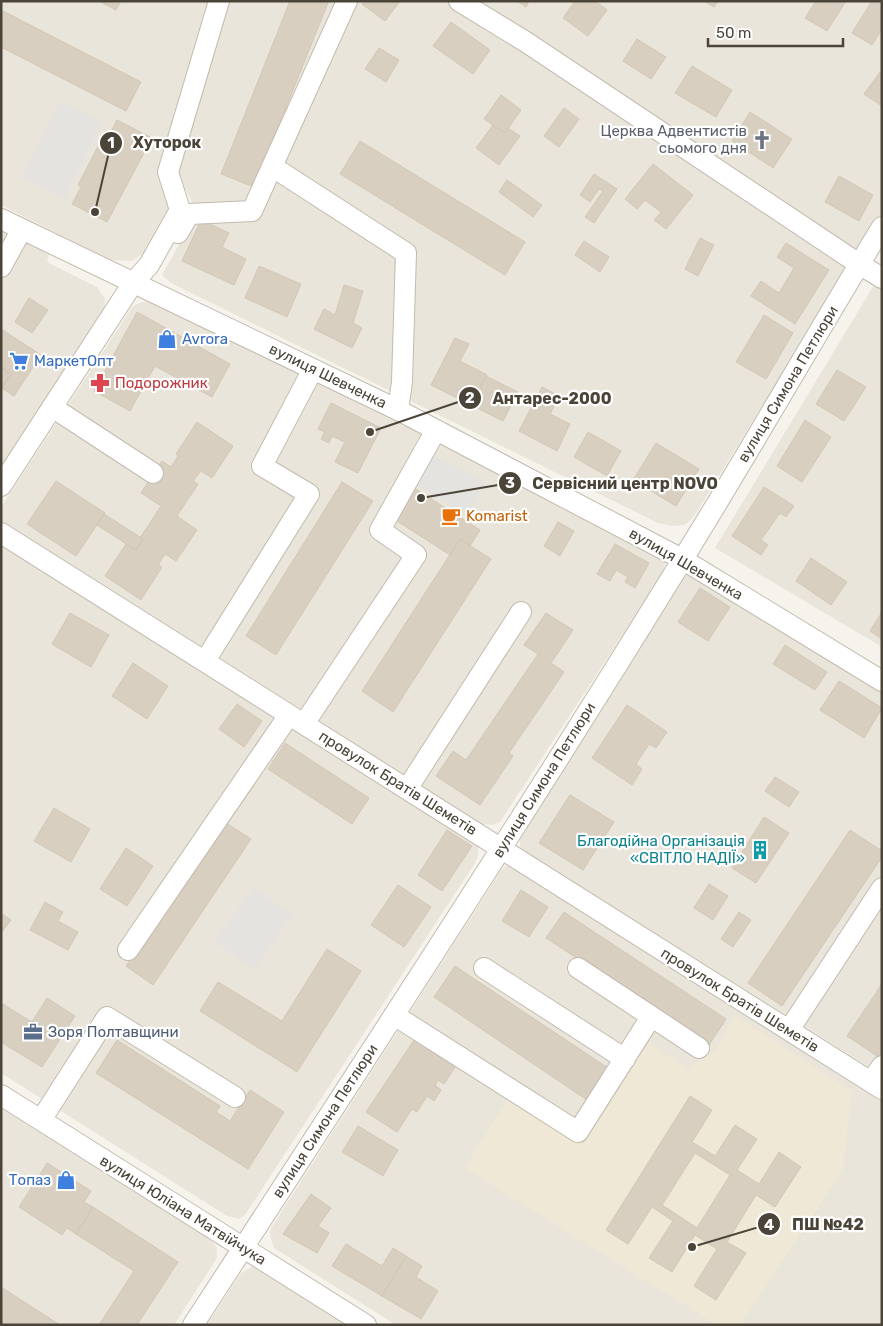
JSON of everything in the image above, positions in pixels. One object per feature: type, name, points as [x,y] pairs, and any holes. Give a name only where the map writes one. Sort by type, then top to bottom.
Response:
[{"type":"street","points":[[1,486],[133,283],[149,264],[180,210],[168,172],[219,1]]},
{"type":"street","points":[[133,283],[155,276],[189,214],[252,211],[347,1]]},
{"type":"street","points":[[459,1],[526,42],[882,278]]},
{"type":"street","points":[[273,167],[406,253],[402,382],[398,410]]},
{"type":"street","name":"вулиця Шевченка","points":[[1,219],[398,410],[682,559],[882,681]]},
{"type":"street","name":"вулиця Симона Петлюри","points":[[194,1325],[501,848],[708,518],[882,227]]},
{"type":"street","points":[[1,267],[22,229]]},
{"type":"street","points":[[205,661],[309,494],[262,466],[313,369]]},
{"type":"street","points":[[52,407],[154,473]]},
{"type":"street","points":[[128,950],[416,555],[380,530],[436,430]]},
{"type":"street","name":"провулок Братів Шеметів","points":[[1,533],[789,1030],[878,1079]]},
{"type":"street","points":[[407,789],[521,612]]},
{"type":"street","points":[[789,1030],[882,888]]},
{"type":"street","points":[[484,968],[625,1059]]},
{"type":"street","points":[[578,968],[699,1048]]},
{"type":"street","points":[[394,1015],[578,1132],[652,1017]]},
{"type":"street","points":[[42,1120],[107,1017],[235,1097]]},
{"type":"street","name":"вулиця Юліана Матвійчука","points":[[1,1095],[366,1325]]},
{"type":"shaded area","points":[[1,1],[208,1],[158,167],[170,210],[146,252],[132,261],[110,260],[1,205]]},
{"type":"shaded area","points":[[230,1],[882,1],[882,212],[691,520],[684,525],[672,526],[658,523],[171,283],[162,275],[197,212],[178,174]]},
{"type":"shaded area","points":[[60,101],[103,122],[65,199],[22,178]]},
{"type":"shaded area","points":[[1,230],[43,247],[49,254],[47,262],[97,287],[105,299],[104,312],[1,475]]},
{"type":"shaded area","points":[[882,272],[882,647],[715,548]]},
{"type":"shaded area","points":[[153,300],[164,302],[664,555],[663,573],[500,822],[493,825],[482,824],[1,522],[1,507],[133,306]]},
{"type":"shaded area","points":[[432,455],[486,482],[467,516],[415,483]]},
{"type":"shaded area","points":[[1,541],[478,845],[478,856],[475,863],[245,1215],[239,1219],[227,1216],[1,1073]]},
{"type":"shaded area","points":[[689,574],[882,686],[882,1075],[520,847],[520,839],[682,579]]},
{"type":"shaded area","points":[[509,864],[519,865],[882,1101],[880,1172],[882,1174],[882,1325],[396,1325],[274,1248],[270,1236],[271,1228],[502,869]]},
{"type":"shaded area","points":[[253,887],[292,914],[254,970],[215,942]]},
{"type":"shaded area","points":[[736,1016],[852,1091],[843,1169],[740,1325],[717,1325],[465,1168],[509,1097],[583,1143],[647,1043],[688,1069],[713,1053]]},
{"type":"shaded area","points":[[1,1105],[209,1237],[217,1248],[217,1258],[174,1325],[1,1325]]},
{"type":"shaded area","points":[[252,1267],[268,1272],[350,1325],[207,1325],[241,1273]]},
{"type":"building","points":[[99,1],[121,1],[116,10]]},
{"type":"building","points":[[290,1],[325,1],[328,3],[254,187],[221,174]]},
{"type":"building","points":[[365,1],[400,1],[385,21],[362,4]]},
{"type":"building","points":[[517,1],[529,1],[526,7]]},
{"type":"building","points":[[575,1],[595,1],[607,10],[588,36],[563,18]]},
{"type":"building","points":[[704,1],[718,1],[714,7]]},
{"type":"building","points":[[816,1],[846,1],[827,31],[805,18]]},
{"type":"building","points":[[872,1],[882,1],[882,29],[872,45],[852,33]]},
{"type":"building","points":[[1,10],[141,82],[126,111],[1,47]]},
{"type":"building","points":[[451,22],[490,50],[473,74],[433,46]]},
{"type":"building","points":[[637,39],[666,57],[651,79],[623,61]]},
{"type":"building","points":[[379,48],[399,60],[386,82],[365,69]]},
{"type":"building","points":[[692,66],[732,90],[716,117],[675,93]]},
{"type":"building","points":[[880,72],[882,73],[882,106],[864,94]]},
{"type":"building","points":[[501,95],[521,110],[505,133],[484,119]]},
{"type":"building","points":[[564,108],[579,119],[559,147],[544,136]]},
{"type":"building","name":"Церква Адвентистів сьомого дня","points":[[750,112],[792,139],[773,168],[732,141]]},
{"type":"building","points":[[117,120],[152,138],[107,222],[72,204],[81,187],[78,185],[106,131],[110,134]]},
{"type":"building","points":[[493,125],[505,133],[508,128],[520,136],[499,165],[476,148]]},
{"type":"building","points":[[360,141],[525,242],[505,275],[340,174]]},
{"type":"building","points":[[653,164],[693,195],[666,229],[654,220],[661,212],[645,200],[637,209],[625,199]]},
{"type":"building","points":[[594,174],[617,189],[594,223],[585,217],[603,191],[599,189],[590,202],[580,195]]},
{"type":"building","points":[[839,176],[873,195],[859,221],[825,202]]},
{"type":"building","points":[[507,180],[542,205],[533,217],[499,192]]},
{"type":"building","points":[[201,220],[229,233],[222,247],[246,259],[234,285],[182,261]]},
{"type":"building","points":[[700,238],[714,245],[698,276],[685,269]]},
{"type":"building","points":[[584,241],[609,257],[600,272],[575,255]]},
{"type":"building","points":[[786,243],[829,270],[795,324],[751,296],[761,281],[779,293],[794,268],[777,257]]},
{"type":"building","points":[[259,266],[301,284],[287,317],[245,298]]},
{"type":"building","points":[[344,285],[363,291],[353,323],[362,328],[352,348],[314,329],[324,309],[335,315]]},
{"type":"building","points":[[29,298],[48,310],[32,333],[15,322]]},
{"type":"building","points":[[137,312],[230,364],[212,397],[155,366],[130,411],[94,391]]},
{"type":"building","points":[[764,315],[793,333],[766,379],[736,362]]},
{"type":"building","name":"МаркетОпт","points":[[1,329],[41,355],[14,396],[2,388],[11,374],[1,367]]},
{"type":"building","points":[[455,338],[469,344],[460,361],[487,375],[471,405],[431,385]]},
{"type":"building","points":[[1,367],[11,374],[1,388]]},
{"type":"building","points":[[837,370],[866,387],[844,421],[816,404]]},
{"type":"building","points":[[486,376],[518,392],[503,421],[471,405]]},
{"type":"building","points":[[542,387],[559,396],[550,414],[570,424],[557,451],[519,431]]},
{"type":"building","points":[[331,403],[381,428],[358,473],[335,462],[345,442],[332,436],[329,443],[321,439],[325,432],[318,429]]},
{"type":"building","points":[[805,420],[831,437],[802,482],[777,466]]},
{"type":"building","points":[[197,422],[233,446],[212,478],[201,471],[193,481],[198,484],[177,516],[197,530],[176,561],[165,554],[158,565],[162,567],[141,600],[105,576],[126,544],[136,550],[143,539],[140,538],[161,506],[141,493],[162,461],[171,467],[178,456],[176,454]]},
{"type":"building","points":[[588,432],[621,451],[607,476],[574,457]]},
{"type":"building","points":[[656,443],[699,469],[676,506],[633,480]]},
{"type":"building","points":[[56,481],[105,513],[76,556],[27,524]]},
{"type":"building","points":[[342,482],[373,501],[276,655],[246,636]]},
{"type":"building","points":[[764,487],[794,506],[786,517],[780,513],[761,540],[768,545],[761,555],[732,536]]},
{"type":"building","points":[[414,488],[480,530],[470,546],[460,539],[450,555],[394,519]]},
{"type":"building","points":[[104,514],[143,539],[136,550],[97,525]]},
{"type":"building","points":[[558,522],[574,531],[560,556],[544,546]]},
{"type":"building","points":[[460,539],[491,559],[393,712],[362,691]]},
{"type":"building","points":[[615,544],[649,563],[635,588],[625,582],[628,577],[616,570],[610,581],[597,574]]},
{"type":"building","points":[[811,558],[847,582],[831,605],[796,581]]},
{"type":"building","points":[[700,588],[730,607],[708,641],[678,622]]},
{"type":"building","points":[[882,612],[882,639],[870,631]]},
{"type":"building","points":[[70,613],[109,635],[91,667],[52,644]]},
{"type":"building","points":[[546,613],[573,630],[551,663],[564,672],[509,753],[513,756],[480,805],[436,776],[453,751],[466,760],[538,654],[524,645]]},
{"type":"building","points":[[785,645],[827,672],[815,690],[773,664]]},
{"type":"building","points":[[133,663],[168,686],[147,719],[112,696]]},
{"type":"building","points":[[839,681],[882,708],[864,738],[820,710]]},
{"type":"building","points":[[237,704],[262,721],[244,747],[219,729]]},
{"type":"building","points":[[627,705],[667,732],[656,748],[649,744],[636,764],[642,769],[632,785],[592,758]]},
{"type":"building","points":[[285,743],[369,798],[352,824],[268,769]]},
{"type":"building","points":[[775,777],[799,792],[789,807],[765,791]]},
{"type":"building","points":[[570,795],[614,822],[583,870],[539,843]]},
{"type":"building","points":[[54,808],[90,829],[71,862],[34,841]]},
{"type":"building","name":"Благодійна Організація «СВІТЛО НАДІЇ»","points":[[764,817],[789,833],[756,883],[732,868]]},
{"type":"building","points":[[223,821],[251,839],[153,985],[126,966]]},
{"type":"building","points":[[447,830],[472,846],[442,891],[418,875]]},
{"type":"building","points":[[850,830],[882,851],[882,857],[782,1006],[748,983]]},
{"type":"building","points":[[126,848],[153,866],[127,906],[100,889]]},
{"type":"building","points":[[709,884],[728,896],[713,920],[694,908]]},
{"type":"building","points":[[398,885],[431,907],[404,947],[371,925]]},
{"type":"building","points":[[521,890],[548,907],[529,937],[502,921]]},
{"type":"building","points":[[45,902],[63,912],[58,921],[78,932],[68,950],[30,930]]},
{"type":"building","points":[[564,912],[726,1019],[709,1045],[546,938]]},
{"type":"building","points":[[739,912],[751,920],[733,947],[721,939]]},
{"type":"building","points":[[1,913],[11,920],[1,933]]},
{"type":"building","points":[[327,949],[361,971],[297,1072],[200,1011],[218,982],[282,1021]]},
{"type":"building","points":[[455,966],[611,1070],[590,1102],[434,997]]},
{"type":"building","points":[[882,984],[882,1055],[880,1058],[847,1036]]},
{"type":"building","name":"Зоря Полтавщини","points":[[47,998],[75,1016],[42,1067],[1,1042],[1,1003],[32,1022]]},
{"type":"building","points":[[117,1040],[220,1106],[216,1112],[230,1121],[250,1090],[284,1112],[248,1169],[96,1073]]},
{"type":"building","points":[[414,1040],[455,1067],[444,1084],[438,1080],[435,1085],[441,1090],[434,1101],[427,1096],[417,1112],[412,1109],[397,1132],[366,1112]]},
{"type":"building","points":[[690,1096],[712,1110],[692,1142],[715,1156],[735,1125],[757,1139],[737,1170],[759,1184],[779,1152],[801,1167],[775,1207],[756,1195],[727,1242],[746,1253],[716,1300],[694,1286],[717,1249],[695,1235],[672,1272],[649,1258],[673,1221],[652,1207],[628,1244],[606,1230]],"holes":[[[695,1153],[730,1175],[697,1228],[662,1205]]]},
{"type":"building","points":[[358,1126],[398,1150],[383,1176],[342,1152]]},
{"type":"building","points":[[47,1163],[91,1191],[84,1202],[93,1207],[76,1234],[67,1228],[62,1235],[19,1207]]},
{"type":"building","points":[[311,1194],[331,1208],[318,1226],[329,1233],[317,1253],[283,1234]]},
{"type":"building","points":[[93,1207],[178,1262],[137,1325],[99,1325],[134,1271],[76,1234]]},
{"type":"building","points":[[346,1244],[382,1266],[393,1248],[406,1256],[382,1296],[332,1266]]},
{"type":"building","points":[[406,1256],[422,1266],[416,1277],[438,1291],[421,1319],[382,1296]]},
{"type":"building","points":[[1,1287],[60,1325],[1,1325]]},
{"type":"place","name":"Церква Адвентистів сьомого дня","points":[[762,140]]},
{"type":"place","name":"Хуторок","points":[[95,212]]},
{"type":"place","name":"Avrora","points":[[167,339]]},
{"type":"place","name":"МаркетОпт","points":[[19,361]]},
{"type":"place","name":"Подорожник","points":[[100,383]]},
{"type":"place","name":"Антарес-2000","points":[[370,432]]},
{"type":"place","name":"Сервісний центр NOVO","points":[[421,498]]},
{"type":"place","name":"Komarist","points":[[451,516]]},
{"type":"place","name":"Благодійна Організація «СВІТЛО НАДІЇ»","points":[[760,850]]},
{"type":"place","name":"Зоря Полтавщини","points":[[33,1032]]},
{"type":"place","name":"Топаз","points":[[66,1180]]},
{"type":"place","name":"ПШ №42","points":[[692,1247]]}]
